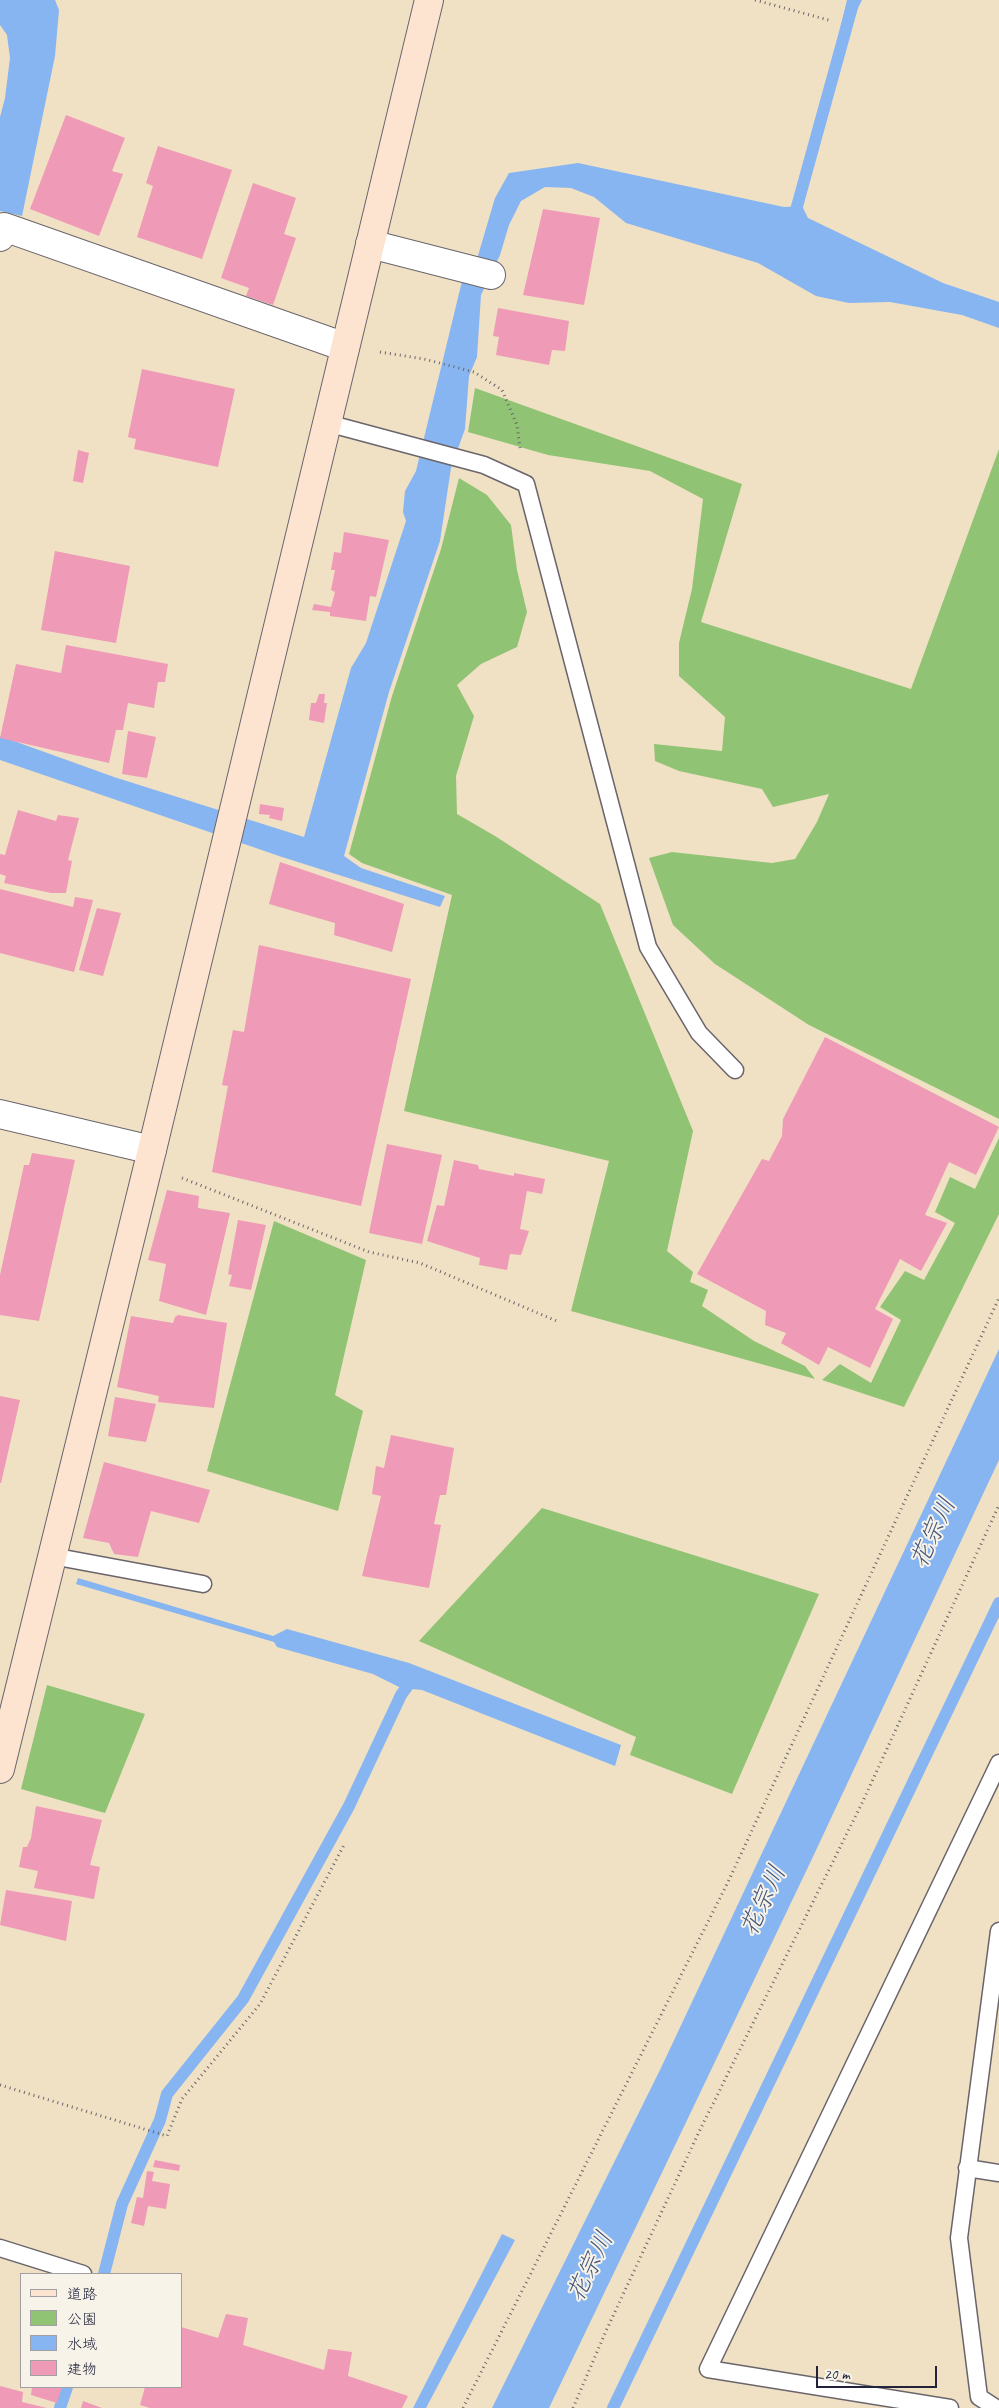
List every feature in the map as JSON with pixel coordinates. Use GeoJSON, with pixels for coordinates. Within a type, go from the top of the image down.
{"type":"FeatureCollection","features":[{"type":"Feature","properties":{"kind":"street"},"geometry":{"type":"LineString","coordinates":[[0,1769],[150,1158],[429,0]]}},
{"type":"Feature","properties":{"kind":"street"},"geometry":{"type":"LineString","coordinates":[[0,237],[4,228],[345,347]]}},
{"type":"Feature","properties":{"kind":"street"},"geometry":{"type":"LineString","coordinates":[[370,244],[491,276]]}},
{"type":"Feature","properties":{"kind":"street"},"geometry":{"type":"LineString","coordinates":[[0,1114],[150,1158]]}},
{"type":"Feature","properties":{"kind":"lane"},"geometry":{"type":"LineString","coordinates":[[327,423],[484,465],[526,484],[648,948],[699,1032],[735,1070]]}},
{"type":"Feature","properties":{"kind":"lane"},"geometry":{"type":"LineString","coordinates":[[52,1556],[204,1584]]}},
{"type":"Feature","properties":{"kind":"lane"},"geometry":{"type":"LineString","coordinates":[[950,2408],[708,2369],[999,1763]]}},
{"type":"Feature","properties":{"kind":"lane"},"geometry":{"type":"LineString","coordinates":[[996,2408],[979,2397],[959,2238],[999,1931]]}},
{"type":"Feature","properties":{"kind":"lane"},"geometry":{"type":"LineString","coordinates":[[967,2168],[999,2173]]}},
{"type":"Feature","properties":{"kind":"lane"},"geometry":{"type":"LineString","coordinates":[[0,2248],[81,2273]]}},
{"type":"Feature","properties":{"kind":"path"},"geometry":{"type":"LineString","coordinates":[[755,0],[832,21]]}},
{"type":"Feature","properties":{"kind":"path"},"geometry":{"type":"LineString","coordinates":[[345,347],[424,359],[474,372],[502,390],[517,424],[526,484]]}},
{"type":"Feature","properties":{"kind":"path"},"geometry":{"type":"LineString","coordinates":[[150,1158],[369,1252],[420,1262],[559,1322]]}},
{"type":"Feature","properties":{"kind":"path"},"geometry":{"type":"LineString","coordinates":[[463,2408],[728,1882],[999,1298]]}},
{"type":"Feature","properties":{"kind":"path"},"geometry":{"type":"LineString","coordinates":[[574,2408],[606,2331],[694,2143],[863,1801],[999,1505]]}},
{"type":"Feature","properties":{"kind":"path"},"geometry":{"type":"LineString","coordinates":[[0,2085],[167,2136],[182,2099],[260,2004],[344,1845]]}},
{"type":"Feature","properties":{"kind":"green space"},"geometry":{"type":"Polygon","coordinates":[[[475,388],[742,484],[701,622],[911,689],[999,449],[999,1119],[809,1025],[715,964],[673,925],[649,858],[672,852],[772,863],[795,859],[817,822],[829,794],[773,807],[762,789],[679,771],[655,761],[654,744],[722,751],[725,717],[679,676],[679,643],[692,589],[703,499],[650,471],[548,455],[468,432],[475,388]]]}},
{"type":"Feature","properties":{"kind":"green space"},"geometry":{"type":"Polygon","coordinates":[[[459,478],[487,495],[511,525],[517,570],[527,612],[517,647],[481,664],[457,685],[474,716],[456,776],[457,814],[495,836],[600,904],[693,1131],[667,1251],[693,1272],[690,1282],[708,1290],[702,1306],[754,1341],[805,1366],[815,1379],[571,1311],[609,1161],[404,1111],[452,895],[362,863],[349,854],[392,696],[441,549],[459,478]]]}},
{"type":"Feature","properties":{"kind":"green space"},"geometry":{"type":"Polygon","coordinates":[[[999,1138],[999,1214],[904,1407],[822,1380],[840,1364],[871,1383],[901,1320],[880,1307],[905,1271],[924,1280],[955,1223],[935,1212],[950,1177],[975,1189],[999,1138]]]}},
{"type":"Feature","properties":{"kind":"green space"},"geometry":{"type":"Polygon","coordinates":[[[274,1221],[366,1260],[335,1395],[363,1411],[338,1511],[207,1471],[274,1221]]]}},
{"type":"Feature","properties":{"kind":"green space"},"geometry":{"type":"Polygon","coordinates":[[[542,1508],[819,1594],[732,1794],[630,1755],[636,1737],[419,1641],[542,1508]]]}},
{"type":"Feature","properties":{"kind":"green space"},"geometry":{"type":"Polygon","coordinates":[[[47,1685],[145,1714],[105,1813],[21,1789],[47,1685]]]}},
{"type":"Feature","properties":{"kind":"water"},"geometry":{"type":"Polygon","coordinates":[[[0,0],[55,0],[59,10],[55,56],[22,216],[0,211],[0,117],[5,98],[10,58],[7,35],[0,25],[0,0]]]}},
{"type":"Feature","properties":{"kind":"water"},"geometry":{"type":"Polygon","coordinates":[[[847,0],[862,0],[843,38],[839,33],[847,0]]]}},
{"type":"Feature","properties":{"kind":"water"},"geometry":{"type":"Polygon","coordinates":[[[578,163],[784,207],[802,206],[808,218],[943,283],[999,302],[999,328],[962,315],[890,302],[849,303],[816,296],[758,263],[626,223],[594,197],[571,188],[545,187],[521,201],[509,225],[500,255],[481,295],[477,357],[469,376],[465,429],[451,468],[440,541],[389,692],[344,856],[361,868],[445,896],[440,907],[282,857],[0,760],[0,736],[114,777],[304,837],[351,668],[366,643],[406,521],[403,512],[405,491],[416,471],[463,277],[477,259],[495,198],[509,173],[578,163]]]}},
{"type":"Feature","properties":{"kind":"water","name":"花宗川"},"geometry":{"type":"Polygon","coordinates":[[[999,1349],[999,1460],[657,2183],[549,2408],[492,2408],[660,2070],[999,1349]]]}},
{"type":"Feature","properties":{"kind":"water"},"geometry":{"type":"Polygon","coordinates":[[[78,1578],[273,1636],[287,1629],[409,1663],[621,1745],[615,1766],[422,1690],[401,1688],[373,1674],[277,1647],[274,1642],[76,1584],[78,1578]]]}},
{"type":"Feature","properties":{"kind":"water"},"geometry":{"type":"Polygon","coordinates":[[[502,2234],[515,2240],[426,2408],[413,2408],[502,2234]]]}},
{"type":"Feature","properties":{"kind":"building"},"geometry":{"type":"Polygon","coordinates":[[[66,115],[125,138],[112,171],[123,174],[99,236],[30,209],[66,115]]]}},
{"type":"Feature","properties":{"kind":"building"},"geometry":{"type":"Polygon","coordinates":[[[158,146],[232,170],[202,259],[137,237],[153,186],[146,183],[158,146]]]}},
{"type":"Feature","properties":{"kind":"building"},"geometry":{"type":"Polygon","coordinates":[[[253,183],[296,198],[284,234],[296,238],[273,305],[246,296],[249,288],[221,278],[253,183]]]}},
{"type":"Feature","properties":{"kind":"building"},"geometry":{"type":"Polygon","coordinates":[[[543,209],[600,218],[584,305],[523,295],[543,209]]]}},
{"type":"Feature","properties":{"kind":"building"},"geometry":{"type":"Polygon","coordinates":[[[498,308],[569,321],[565,351],[552,350],[549,365],[496,355],[499,337],[493,336],[498,308]]]}},
{"type":"Feature","properties":{"kind":"building"},"geometry":{"type":"Polygon","coordinates":[[[142,369],[235,389],[218,467],[134,449],[136,439],[128,437],[142,369]]]}},
{"type":"Feature","properties":{"kind":"building"},"geometry":{"type":"Polygon","coordinates":[[[78,450],[89,453],[83,483],[73,481],[78,450]]]}},
{"type":"Feature","properties":{"kind":"building"},"geometry":{"type":"Polygon","coordinates":[[[344,532],[389,540],[376,597],[370,596],[366,621],[330,616],[330,612],[312,610],[314,604],[331,607],[335,592],[331,590],[335,570],[331,570],[334,552],[341,553],[344,532]]]}},
{"type":"Feature","properties":{"kind":"building"},"geometry":{"type":"Polygon","coordinates":[[[55,551],[130,566],[116,643],[41,630],[55,551]]]}},
{"type":"Feature","properties":{"kind":"building"},"geometry":{"type":"Polygon","coordinates":[[[66,645],[168,664],[165,682],[158,682],[154,708],[128,703],[123,730],[116,730],[109,763],[0,738],[16,664],[61,673],[66,645]]]}},
{"type":"Feature","properties":{"kind":"building"},"geometry":{"type":"Polygon","coordinates":[[[319,694],[325,694],[324,703],[327,703],[324,723],[309,720],[311,703],[316,703],[319,694]]]}},
{"type":"Feature","properties":{"kind":"building"},"geometry":{"type":"Polygon","coordinates":[[[128,731],[156,737],[147,778],[122,774],[128,731]]]}},
{"type":"Feature","properties":{"kind":"building"},"geometry":{"type":"Polygon","coordinates":[[[260,804],[284,808],[282,821],[269,818],[270,815],[259,814],[260,804]]]}},
{"type":"Feature","properties":{"kind":"building"},"geometry":{"type":"Polygon","coordinates":[[[18,810],[56,821],[58,815],[79,818],[68,860],[72,861],[66,893],[51,893],[4,883],[6,876],[0,874],[0,854],[5,855],[18,810]]]}},
{"type":"Feature","properties":{"kind":"building"},"geometry":{"type":"Polygon","coordinates":[[[280,862],[404,904],[392,952],[334,935],[335,923],[269,904],[280,862]]]}},
{"type":"Feature","properties":{"kind":"building"},"geometry":{"type":"Polygon","coordinates":[[[0,889],[73,907],[75,897],[93,900],[74,972],[0,953],[0,889]]]}},
{"type":"Feature","properties":{"kind":"building"},"geometry":{"type":"Polygon","coordinates":[[[97,908],[121,913],[103,976],[79,970],[97,908]]]}},
{"type":"Feature","properties":{"kind":"building"},"geometry":{"type":"Polygon","coordinates":[[[259,945],[411,979],[361,1206],[212,1172],[228,1086],[222,1085],[233,1030],[244,1032],[259,945]]]}},
{"type":"Feature","properties":{"kind":"building"},"geometry":{"type":"Polygon","coordinates":[[[825,1037],[999,1127],[976,1175],[949,1162],[925,1215],[947,1223],[921,1271],[900,1259],[875,1309],[893,1319],[870,1368],[828,1347],[819,1365],[781,1343],[786,1333],[765,1325],[766,1311],[697,1274],[762,1159],[769,1161],[782,1136],[783,1119],[825,1037]]]}},
{"type":"Feature","properties":{"kind":"building"},"geometry":{"type":"Polygon","coordinates":[[[387,1144],[442,1155],[422,1244],[369,1233],[387,1144]]]}},
{"type":"Feature","properties":{"kind":"building"},"geometry":{"type":"Polygon","coordinates":[[[32,1153],[75,1160],[39,1321],[0,1315],[0,1275],[24,1165],[29,1165],[32,1153]]]}},
{"type":"Feature","properties":{"kind":"building"},"geometry":{"type":"Polygon","coordinates":[[[454,1160],[478,1165],[479,1169],[514,1176],[514,1173],[545,1179],[542,1194],[527,1191],[520,1229],[529,1231],[521,1255],[510,1254],[507,1270],[479,1265],[480,1258],[427,1241],[437,1205],[444,1206],[454,1160]]]}},
{"type":"Feature","properties":{"kind":"building"},"geometry":{"type":"Polygon","coordinates":[[[167,1190],[199,1196],[198,1208],[230,1213],[206,1315],[159,1301],[166,1264],[148,1260],[167,1190]]]}},
{"type":"Feature","properties":{"kind":"building"},"geometry":{"type":"Polygon","coordinates":[[[238,1220],[266,1225],[251,1290],[229,1286],[232,1275],[228,1274],[238,1220]]]}},
{"type":"Feature","properties":{"kind":"building"},"geometry":{"type":"Polygon","coordinates":[[[178,1315],[227,1323],[214,1408],[158,1402],[159,1396],[117,1387],[131,1316],[173,1323],[178,1315]]]}},
{"type":"Feature","properties":{"kind":"building"},"geometry":{"type":"Polygon","coordinates":[[[0,1396],[20,1400],[1,1483],[0,1483],[0,1396]]]}},
{"type":"Feature","properties":{"kind":"building"},"geometry":{"type":"Polygon","coordinates":[[[115,1397],[156,1404],[146,1442],[108,1436],[115,1397]]]}},
{"type":"Feature","properties":{"kind":"building"},"geometry":{"type":"Polygon","coordinates":[[[391,1435],[454,1448],[446,1495],[440,1495],[434,1524],[441,1525],[429,1588],[362,1576],[381,1496],[372,1494],[376,1466],[384,1468],[391,1435]]]}},
{"type":"Feature","properties":{"kind":"building"},"geometry":{"type":"Polygon","coordinates":[[[104,1462],[210,1490],[199,1523],[151,1511],[138,1557],[114,1554],[109,1543],[83,1538],[104,1462]]]}},
{"type":"Feature","properties":{"kind":"building"},"geometry":{"type":"Polygon","coordinates":[[[36,1806],[102,1820],[90,1865],[100,1867],[94,1899],[34,1888],[38,1871],[19,1867],[23,1847],[27,1847],[31,1838],[36,1806]]]}},
{"type":"Feature","properties":{"kind":"building"},"geometry":{"type":"Polygon","coordinates":[[[6,1890],[72,1901],[66,1941],[0,1925],[6,1890]]]}},
{"type":"Feature","properties":{"kind":"building"},"geometry":{"type":"Polygon","coordinates":[[[155,2160],[180,2165],[179,2171],[153,2167],[155,2160]]]}},
{"type":"Feature","properties":{"kind":"building"},"geometry":{"type":"Polygon","coordinates":[[[147,2171],[154,2172],[152,2181],[170,2184],[166,2209],[148,2206],[144,2226],[131,2223],[137,2197],[143,2198],[147,2171]]]}},
{"type":"Feature","properties":{"kind":"building"},"geometry":{"type":"Polygon","coordinates":[[[226,2314],[248,2318],[243,2345],[324,2370],[328,2349],[352,2352],[348,2376],[408,2396],[402,2408],[150,2408],[140,2405],[145,2388],[182,2388],[182,2327],[218,2338],[226,2314]]]}},
{"type":"Feature","properties":{"kind":"building"},"geometry":{"type":"Polygon","coordinates":[[[0,2386],[23,2392],[22,2402],[47,2408],[0,2408],[0,2386]]]}},
{"type":"Feature","properties":{"kind":"building"},"geometry":{"type":"Polygon","coordinates":[[[32,2388],[62,2388],[57,2403],[31,2395],[32,2388]]]}},
{"type":"Feature","properties":{"kind":"building"},"geometry":{"type":"Polygon","coordinates":[[[83,2401],[102,2408],[81,2408],[83,2401]]]}},
{"type":"Feature","properties":{"kind":"waterway"},"geometry":{"type":"LineString","coordinates":[[793,221],[854,0]]}},
{"type":"Feature","properties":{"kind":"waterway"},"geometry":{"type":"LineString","coordinates":[[613,2408],[999,1603]]}},
{"type":"Feature","properties":{"kind":"waterway"},"geometry":{"type":"LineString","coordinates":[[104,2273],[122,2204],[160,2120],[167,2094],[243,1999],[349,1806],[401,1695],[414,1677]]}},
{"type":"Feature","properties":{"kind":"waterway"},"geometry":{"type":"LineString","coordinates":[[60,2408],[67,2388]]}}]}
